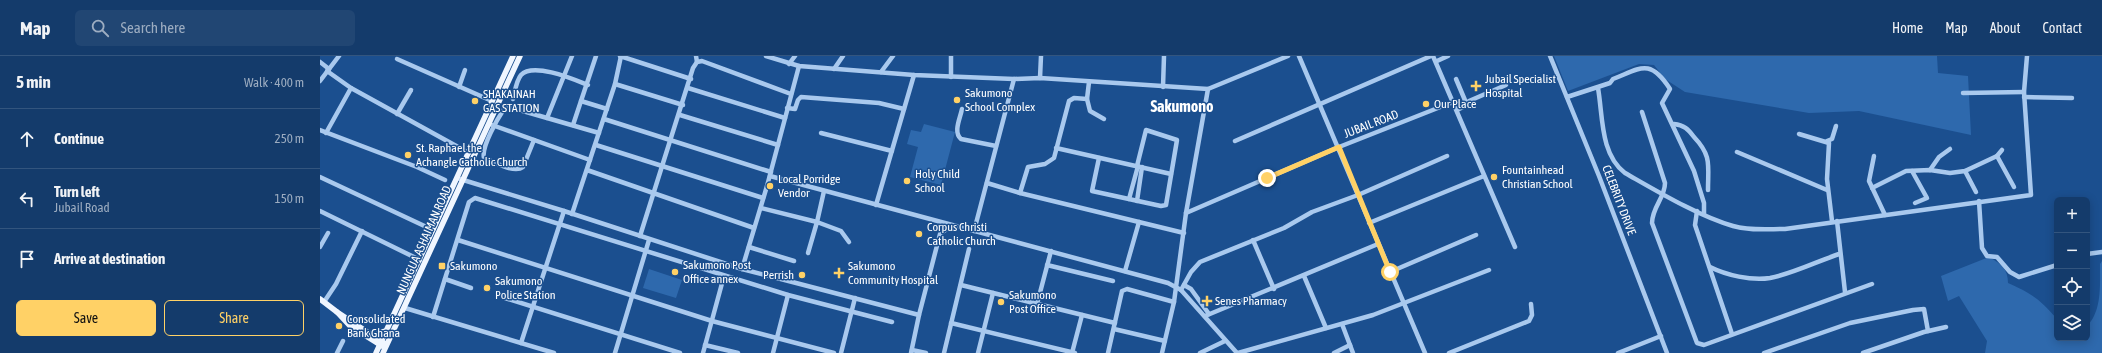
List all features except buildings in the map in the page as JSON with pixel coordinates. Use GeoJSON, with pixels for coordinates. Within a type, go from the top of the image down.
{"type":"FeatureCollection","features":[{"type":"Feature","properties":{"kind":"main road"},"geometry":{"type":"LineString","coordinates":[[376,353],[383,347],[387,331],[433,230],[460,179],[468,153],[513,56]]}},
{"type":"Feature","properties":{"kind":"main road","name":"NUNGUA ASHAIMAN ROAD"},"geometry":{"type":"LineString","coordinates":[[383,347],[405,308],[460,179],[492,125],[504,92],[520,56]]}},
{"type":"Feature","properties":{"kind":"main road"},"geometry":{"type":"LineString","coordinates":[[498,90],[504,92]]}},
{"type":"Feature","properties":{"kind":"main road"},"geometry":{"type":"LineString","coordinates":[[322,300],[370,334],[383,347]]}},
{"type":"Feature","properties":{"kind":"main road"},"geometry":{"type":"LineString","coordinates":[[337,312],[350,326],[383,347]]}},
{"type":"Feature","properties":{"kind":"main road"},"geometry":{"type":"LineString","coordinates":[[370,334],[387,331]]}},
{"type":"Feature","properties":{"kind":"street"},"geometry":{"type":"LineString","coordinates":[[320,81],[339,56]]}},
{"type":"Feature","properties":{"kind":"street"},"geometry":{"type":"LineString","coordinates":[[547,118],[572,56]]}},
{"type":"Feature","properties":{"kind":"street"},"geometry":{"type":"LineString","coordinates":[[573,125],[588,85],[596,56]]}},
{"type":"Feature","properties":{"kind":"street"},"geometry":{"type":"LineString","coordinates":[[572,214],[615,84],[621,56],[691,79]]}},
{"type":"Feature","properties":{"kind":"street"},"geometry":{"type":"LineString","coordinates":[[640,236],[697,62],[696,56]]}},
{"type":"Feature","properties":{"kind":"street"},"geometry":{"type":"LineString","coordinates":[[766,56],[799,66],[914,75],[1014,80],[1040,78],[1208,89],[1288,56]]}},
{"type":"Feature","properties":{"kind":"street"},"geometry":{"type":"LineString","coordinates":[[789,64],[794,56]]}},
{"type":"Feature","properties":{"kind":"street"},"geometry":{"type":"LineString","coordinates":[[834,69],[843,56]]}},
{"type":"Feature","properties":{"kind":"street"},"geometry":{"type":"LineString","coordinates":[[881,72],[893,56]]}},
{"type":"Feature","properties":{"kind":"street"},"geometry":{"type":"LineString","coordinates":[[951,56],[951,77]]}},
{"type":"Feature","properties":{"kind":"street"},"geometry":{"type":"LineString","coordinates":[[1040,78],[1041,56]]}},
{"type":"Feature","properties":{"kind":"street"},"geometry":{"type":"LineString","coordinates":[[1163,87],[1164,56]]}},
{"type":"Feature","properties":{"kind":"street"},"geometry":{"type":"LineString","coordinates":[[1299,56],[1339,147],[1369,223],[1425,353]]}},
{"type":"Feature","properties":{"kind":"street"},"geometry":{"type":"LineString","coordinates":[[1235,140],[1321,105],[1432,56],[1436,61],[1515,247]]}},
{"type":"Feature","properties":{"kind":"street"},"geometry":{"type":"LineString","coordinates":[[1436,61],[1448,56]]}},
{"type":"Feature","properties":{"kind":"street","name":"CELEBRITY DRIVE"},"geometry":{"type":"LineString","coordinates":[[1550,56],[1599,176],[1667,353]]}},
{"type":"Feature","properties":{"kind":"street"},"geometry":{"type":"LineString","coordinates":[[1598,88],[1603,129],[1611,157],[1617,168],[1697,211],[1733,226],[1747,228],[1785,228],[2031,195],[2024,94],[2027,56],[2022,56]]}},
{"type":"Feature","properties":{"kind":"street"},"geometry":{"type":"LineString","coordinates":[[397,59],[492,101]]}},
{"type":"Feature","properties":{"kind":"street"},"geometry":{"type":"LineString","coordinates":[[697,62],[702,61],[791,94]]}},
{"type":"Feature","properties":{"kind":"street"},"geometry":{"type":"LineString","coordinates":[[320,62],[351,88],[468,153]]}},
{"type":"Feature","properties":{"kind":"street"},"geometry":{"type":"LineString","coordinates":[[742,269],[761,208],[799,66]]}},
{"type":"Feature","properties":{"kind":"street"},"geometry":{"type":"LineString","coordinates":[[1567,97],[1610,84],[1613,79],[1648,67],[1670,89],[1662,103],[1674,124],[1694,171],[1704,203],[1704,214]]}},
{"type":"Feature","properties":{"kind":"street"},"geometry":{"type":"LineString","coordinates":[[459,86],[465,70]]}},
{"type":"Feature","properties":{"kind":"street"},"geometry":{"type":"LineString","coordinates":[[513,99],[522,75],[529,70],[564,76],[588,85]]}},
{"type":"Feature","properties":{"kind":"street"},"geometry":{"type":"LineString","coordinates":[[876,205],[914,75]]}},
{"type":"Feature","properties":{"kind":"street"},"geometry":{"type":"LineString","coordinates":[[1456,79],[1467,105]]}},
{"type":"Feature","properties":{"kind":"street"},"geometry":{"type":"LineString","coordinates":[[974,231],[988,183],[996,146],[1014,80]]}},
{"type":"Feature","properties":{"kind":"street"},"geometry":{"type":"LineString","coordinates":[[1088,82],[1088,100],[1090,111],[1104,119]]}},
{"type":"Feature","properties":{"kind":"street"},"geometry":{"type":"LineString","coordinates":[[615,84],[683,104]]}},
{"type":"Feature","properties":{"kind":"street"},"geometry":{"type":"LineString","coordinates":[[1457,110],[1467,105],[1469,101],[1506,85]]}},
{"type":"Feature","properties":{"kind":"street"},"geometry":{"type":"LineString","coordinates":[[326,133],[351,88]]}},
{"type":"Feature","properties":{"kind":"street"},"geometry":{"type":"LineString","coordinates":[[688,88],[785,118]]}},
{"type":"Feature","properties":{"kind":"street"},"geometry":{"type":"LineString","coordinates":[[1162,353],[1174,302],[1186,213],[1208,89]]}},
{"type":"Feature","properties":{"kind":"street"},"geometry":{"type":"LineString","coordinates":[[397,114],[411,90]]}},
{"type":"Feature","properties":{"kind":"street"},"geometry":{"type":"LineString","coordinates":[[1963,93],[2024,94],[2072,98]]}},
{"type":"Feature","properties":{"kind":"street"},"geometry":{"type":"LineString","coordinates":[[787,108],[795,110],[798,100],[802,97],[879,103],[904,109]]}},
{"type":"Feature","properties":{"kind":"street"},"geometry":{"type":"LineString","coordinates":[[1020,193],[1027,168],[1031,166],[1041,166],[1052,160],[1069,101],[1074,98],[1088,100]]}},
{"type":"Feature","properties":{"kind":"street"},"geometry":{"type":"LineString","coordinates":[[581,101],[607,109]]}},
{"type":"Feature","properties":{"kind":"street","name":"JUBAIL ROAD"},"geometry":{"type":"LineString","coordinates":[[1186,213],[1339,147],[1453,102]]}},
{"type":"Feature","properties":{"kind":"street"},"geometry":{"type":"LineString","coordinates":[[534,140],[521,169],[484,158],[483,155],[492,125],[504,109],[509,107],[599,133]]}},
{"type":"Feature","properties":{"kind":"street"},"geometry":{"type":"LineString","coordinates":[[962,110],[957,130],[958,137],[996,146]]}},
{"type":"Feature","properties":{"kind":"street"},"geometry":{"type":"LineString","coordinates":[[1642,112],[1664,176],[1664,194],[1654,209],[1652,223],[1695,342],[1704,344],[1845,292],[1872,284]]}},
{"type":"Feature","properties":{"kind":"street"},"geometry":{"type":"LineString","coordinates":[[680,115],[778,146]]}},
{"type":"Feature","properties":{"kind":"street"},"geometry":{"type":"LineString","coordinates":[[604,119],[672,139],[824,192],[1159,280],[1176,287],[1191,289],[1225,341],[1238,353],[1342,324],[1404,303],[1489,270]]}},
{"type":"Feature","properties":{"kind":"street"},"geometry":{"type":"LineString","coordinates":[[1674,124],[1685,127],[1705,148],[1708,156],[1708,190]]}},
{"type":"Feature","properties":{"kind":"street"},"geometry":{"type":"LineString","coordinates":[[492,125],[590,160]]}},
{"type":"Feature","properties":{"kind":"street"},"geometry":{"type":"LineString","coordinates":[[1828,141],[1832,139],[1836,126]]}},
{"type":"Feature","properties":{"kind":"street"},"geometry":{"type":"LineString","coordinates":[[320,130],[417,166],[445,180]]}},
{"type":"Feature","properties":{"kind":"street"},"geometry":{"type":"LineString","coordinates":[[1099,158],[1092,191],[1136,201],[1161,206],[1166,205],[1177,140],[1146,130],[1139,166],[1136,201]]}},
{"type":"Feature","properties":{"kind":"street"},"geometry":{"type":"LineString","coordinates":[[821,133],[892,151]]}},
{"type":"Feature","properties":{"kind":"street"},"geometry":{"type":"LineString","coordinates":[[1800,134],[1828,141]]}},
{"type":"Feature","properties":{"kind":"street"},"geometry":{"type":"LineString","coordinates":[[1828,141],[1830,146],[1828,190],[1845,292]]}},
{"type":"Feature","properties":{"kind":"street"},"geometry":{"type":"LineString","coordinates":[[596,145],[663,168],[763,198]]}},
{"type":"Feature","properties":{"kind":"street"},"geometry":{"type":"LineString","coordinates":[[1056,148],[1171,174]]}},
{"type":"Feature","properties":{"kind":"street"},"geometry":{"type":"LineString","coordinates":[[1930,170],[1939,157],[1950,149]]}},
{"type":"Feature","properties":{"kind":"street"},"geometry":{"type":"LineString","coordinates":[[1872,188],[1901,173],[1930,170],[1950,173],[1965,171],[1997,156],[2002,150]]}},
{"type":"Feature","properties":{"kind":"street"},"geometry":{"type":"LineString","coordinates":[[1737,152],[1828,190]]}},
{"type":"Feature","properties":{"kind":"street"},"geometry":{"type":"LineString","coordinates":[[1183,287],[1191,272],[1200,262],[1288,226],[1312,212],[1358,195],[1446,156]]}},
{"type":"Feature","properties":{"kind":"street"},"geometry":{"type":"LineString","coordinates":[[1874,156],[1868,178],[1885,215]]}},
{"type":"Feature","properties":{"kind":"street"},"geometry":{"type":"LineString","coordinates":[[1997,156],[2014,187]]}},
{"type":"Feature","properties":{"kind":"street"},"geometry":{"type":"LineString","coordinates":[[1129,199],[1139,166]]}},
{"type":"Feature","properties":{"kind":"street"},"geometry":{"type":"LineString","coordinates":[[587,170],[754,228]]}},
{"type":"Feature","properties":{"kind":"street"},"geometry":{"type":"LineString","coordinates":[[1912,171],[1927,198],[1915,203]]}},
{"type":"Feature","properties":{"kind":"street"},"geometry":{"type":"LineString","coordinates":[[1965,171],[1976,192]]}},
{"type":"Feature","properties":{"kind":"street"},"geometry":{"type":"LineString","coordinates":[[1369,223],[1484,176]]}},
{"type":"Feature","properties":{"kind":"street"},"geometry":{"type":"LineString","coordinates":[[320,177],[433,230]]}},
{"type":"Feature","properties":{"kind":"street"},"geometry":{"type":"LineString","coordinates":[[460,179],[742,269],[919,315]]}},
{"type":"Feature","properties":{"kind":"street"},"geometry":{"type":"LineString","coordinates":[[988,183],[1020,193],[1184,233]]}},
{"type":"Feature","properties":{"kind":"street"},"geometry":{"type":"LineString","coordinates":[[808,253],[824,192]]}},
{"type":"Feature","properties":{"kind":"street"},"geometry":{"type":"LineString","coordinates":[[433,317],[469,202],[473,198],[788,295],[892,322]]}},
{"type":"Feature","properties":{"kind":"street"},"geometry":{"type":"LineString","coordinates":[[1980,201],[1982,248],[1987,256],[1997,257],[2010,272],[2019,277],[2054,266]]}},
{"type":"Feature","properties":{"kind":"street"},"geometry":{"type":"LineString","coordinates":[[761,208],[817,222],[841,231],[849,242]]}},
{"type":"Feature","properties":{"kind":"street"},"geometry":{"type":"LineString","coordinates":[[320,211],[420,260]]}},
{"type":"Feature","properties":{"kind":"street"},"geometry":{"type":"LineString","coordinates":[[522,343],[564,211]]}},
{"type":"Feature","properties":{"kind":"street"},"geometry":{"type":"LineString","coordinates":[[1697,211],[1695,225],[1732,334]]}},
{"type":"Feature","properties":{"kind":"street"},"geometry":{"type":"LineString","coordinates":[[1125,271],[1139,222]]}},
{"type":"Feature","properties":{"kind":"street"},"geometry":{"type":"LineString","coordinates":[[926,353],[911,351],[940,234],[951,226]]}},
{"type":"Feature","properties":{"kind":"street"},"geometry":{"type":"LineString","coordinates":[[322,300],[341,275],[362,231]]}},
{"type":"Feature","properties":{"kind":"street"},"geometry":{"type":"LineString","coordinates":[[320,247],[328,233]]}},
{"type":"Feature","properties":{"kind":"street"},"geometry":{"type":"LineString","coordinates":[[1390,272],[1476,235]]}},
{"type":"Feature","properties":{"kind":"street"},"geometry":{"type":"LineString","coordinates":[[458,240],[712,321],[834,353]]}},
{"type":"Feature","properties":{"kind":"street"},"geometry":{"type":"LineString","coordinates":[[616,353],[620,334],[649,240]]}},
{"type":"Feature","properties":{"kind":"street"},"geometry":{"type":"LineString","coordinates":[[1253,240],[1274,289]]}},
{"type":"Feature","properties":{"kind":"street"},"geometry":{"type":"LineString","coordinates":[[1207,315],[1274,289],[1378,244]]}},
{"type":"Feature","properties":{"kind":"street"},"geometry":{"type":"LineString","coordinates":[[749,247],[794,261]]}},
{"type":"Feature","properties":{"kind":"street"},"geometry":{"type":"LineString","coordinates":[[944,353],[969,249]]}},
{"type":"Feature","properties":{"kind":"street"},"geometry":{"type":"LineString","coordinates":[[1037,304],[1050,251]]}},
{"type":"Feature","properties":{"kind":"street"},"geometry":{"type":"LineString","coordinates":[[2090,254],[2102,252]]}},
{"type":"Feature","properties":{"kind":"street"},"geometry":{"type":"LineString","coordinates":[[1710,268],[1740,276],[1770,278],[1839,254]]}},
{"type":"Feature","properties":{"kind":"street"},"geometry":{"type":"LineString","coordinates":[[1047,265],[1113,281]]}},
{"type":"Feature","properties":{"kind":"street"},"geometry":{"type":"LineString","coordinates":[[703,353],[724,276]]}},
{"type":"Feature","properties":{"kind":"street"},"geometry":{"type":"LineString","coordinates":[[1304,276],[1326,328]]}},
{"type":"Feature","properties":{"kind":"street"},"geometry":{"type":"LineString","coordinates":[[445,279],[471,288]]}},
{"type":"Feature","properties":{"kind":"street"},"geometry":{"type":"LineString","coordinates":[[960,285],[1115,323]]}},
{"type":"Feature","properties":{"kind":"street"},"geometry":{"type":"LineString","coordinates":[[1183,287],[1207,315]]}},
{"type":"Feature","properties":{"kind":"street"},"geometry":{"type":"LineString","coordinates":[[1108,353],[1121,294],[1124,290],[1174,302]]}},
{"type":"Feature","properties":{"kind":"street"},"geometry":{"type":"LineString","coordinates":[[978,353],[993,293]]}},
{"type":"Feature","properties":{"kind":"street"},"geometry":{"type":"LineString","coordinates":[[773,353],[788,295]]}},
{"type":"Feature","properties":{"kind":"street"},"geometry":{"type":"LineString","coordinates":[[505,298],[680,353]]}},
{"type":"Feature","properties":{"kind":"street"},"geometry":{"type":"LineString","coordinates":[[841,353],[855,298]]}},
{"type":"Feature","properties":{"kind":"street"},"geometry":{"type":"LineString","coordinates":[[1449,353],[1529,321],[1532,315],[1531,304]]}},
{"type":"Feature","properties":{"kind":"street"},"geometry":{"type":"LineString","coordinates":[[405,308],[554,353]]}},
{"type":"Feature","properties":{"kind":"street"},"geometry":{"type":"LineString","coordinates":[[1764,353],[1850,323],[1914,310],[1924,309],[1928,331]]}},
{"type":"Feature","properties":{"kind":"street"},"geometry":{"type":"LineString","coordinates":[[951,323],[1073,353],[1082,315]]}},
{"type":"Feature","properties":{"kind":"street"},"geometry":{"type":"LineString","coordinates":[[1342,324],[1353,353]]}},
{"type":"Feature","properties":{"kind":"street"},"geometry":{"type":"LineString","coordinates":[[1863,353],[1928,331],[1946,327]]}},
{"type":"Feature","properties":{"kind":"street"},"geometry":{"type":"LineString","coordinates":[[1114,328],[1165,341]]}},
{"type":"Feature","properties":{"kind":"street"},"geometry":{"type":"LineString","coordinates":[[1618,353],[1661,336]]}},
{"type":"Feature","properties":{"kind":"street"},"geometry":{"type":"LineString","coordinates":[[1200,353],[1225,341]]}},
{"type":"Feature","properties":{"kind":"street"},"geometry":{"type":"LineString","coordinates":[[337,353],[343,342]]}},
{"type":"Feature","properties":{"kind":"street"},"geometry":{"type":"LineString","coordinates":[[705,345],[738,353]]}},
{"type":"Feature","properties":{"kind":"street"},"geometry":{"type":"LineString","coordinates":[[1334,353],[1350,346]]}},
{"type":"Feature","properties":{"kind":"shaded area"},"geometry":{"type":"Polygon","coordinates":[[[1554,56],[1937,56],[1938,73],[1968,76],[1971,135],[1859,111],[1809,113],[1685,92],[1665,79],[1654,65],[1639,64],[1568,91],[1554,56]]]}},
{"type":"Feature","properties":{"kind":"shaded area"},"geometry":{"type":"Polygon","coordinates":[[[924,124],[955,132],[941,185],[910,177],[918,147],[907,144],[911,130],[921,132],[924,124]]]}},
{"type":"Feature","properties":{"kind":"shaded area"},"geometry":{"type":"Polygon","coordinates":[[[1989,257],[2003,267],[2007,274],[2008,283],[2035,298],[2054,316],[2054,341],[2090,341],[2090,322],[2098,305],[2100,289],[2100,264],[2102,261],[2102,353],[1985,353],[1987,341],[1959,296],[1948,301],[1941,276],[1989,257]]]}},
{"type":"Feature","properties":{"kind":"shaded area"},"geometry":{"type":"Polygon","coordinates":[[[649,269],[682,280],[676,298],[643,288],[649,269]]]}},
{"type":"Feature","properties":{"kind":"place","name":"Jubail Specialist Hospital"},"geometry":{"type":"Point","coordinates":[1476,86]}},
{"type":"Feature","properties":{"kind":"place","name":"Sakumono School Complex"},"geometry":{"type":"Point","coordinates":[957,100]}},
{"type":"Feature","properties":{"kind":"place","name":"SHAKAINAH GAS STATION"},"geometry":{"type":"Point","coordinates":[475,101]}},
{"type":"Feature","properties":{"kind":"place","name":"Our Place"},"geometry":{"type":"Point","coordinates":[1426,104]}},
{"type":"Feature","properties":{"kind":"place","name":"St. Raphael the Achangle Catholic Church"},"geometry":{"type":"Point","coordinates":[408,155]}},
{"type":"Feature","properties":{"kind":"place","name":"Fountainhead Christian School"},"geometry":{"type":"Point","coordinates":[1494,177]}},
{"type":"Feature","properties":{"kind":"place","name":"Holy Child School"},"geometry":{"type":"Point","coordinates":[907,181]}},
{"type":"Feature","properties":{"kind":"place","name":"Local Porridge Vendor"},"geometry":{"type":"Point","coordinates":[770,186]}},
{"type":"Feature","properties":{"kind":"place","name":"Corpus Christi Catholic Church"},"geometry":{"type":"Point","coordinates":[919,234]}},
{"type":"Feature","properties":{"kind":"place","name":"Sakumono"},"geometry":{"type":"Point","coordinates":[442,266]}},
{"type":"Feature","properties":{"kind":"place","name":"Sakumono Post Office annex"},"geometry":{"type":"Point","coordinates":[675,272]}},
{"type":"Feature","properties":{"kind":"place","name":"Sakumono Community Hospital"},"geometry":{"type":"Point","coordinates":[839,273]}},
{"type":"Feature","properties":{"kind":"place","name":"Perrish"},"geometry":{"type":"Point","coordinates":[802,275]}},
{"type":"Feature","properties":{"kind":"place","name":"Sakumono Police Station"},"geometry":{"type":"Point","coordinates":[487,288]}},
{"type":"Feature","properties":{"kind":"place","name":"Senes Pharmacy"},"geometry":{"type":"Point","coordinates":[1207,301]}},
{"type":"Feature","properties":{"kind":"place","name":"Sakumono Post Office"},"geometry":{"type":"Point","coordinates":[1001,302]}},
{"type":"Feature","properties":{"kind":"place","name":"Consolidated Bank Ghana"},"geometry":{"type":"Point","coordinates":[339,326]}},
{"type":"Feature","properties":{"kind":"district","name":"Sakumono"},"geometry":{"type":"Point","coordinates":[1182,106]}},
{"type":"Feature","properties":{"kind":"route"},"geometry":{"type":"LineString","coordinates":[[1267,178],[1339,147],[1390,272]]}}]}
